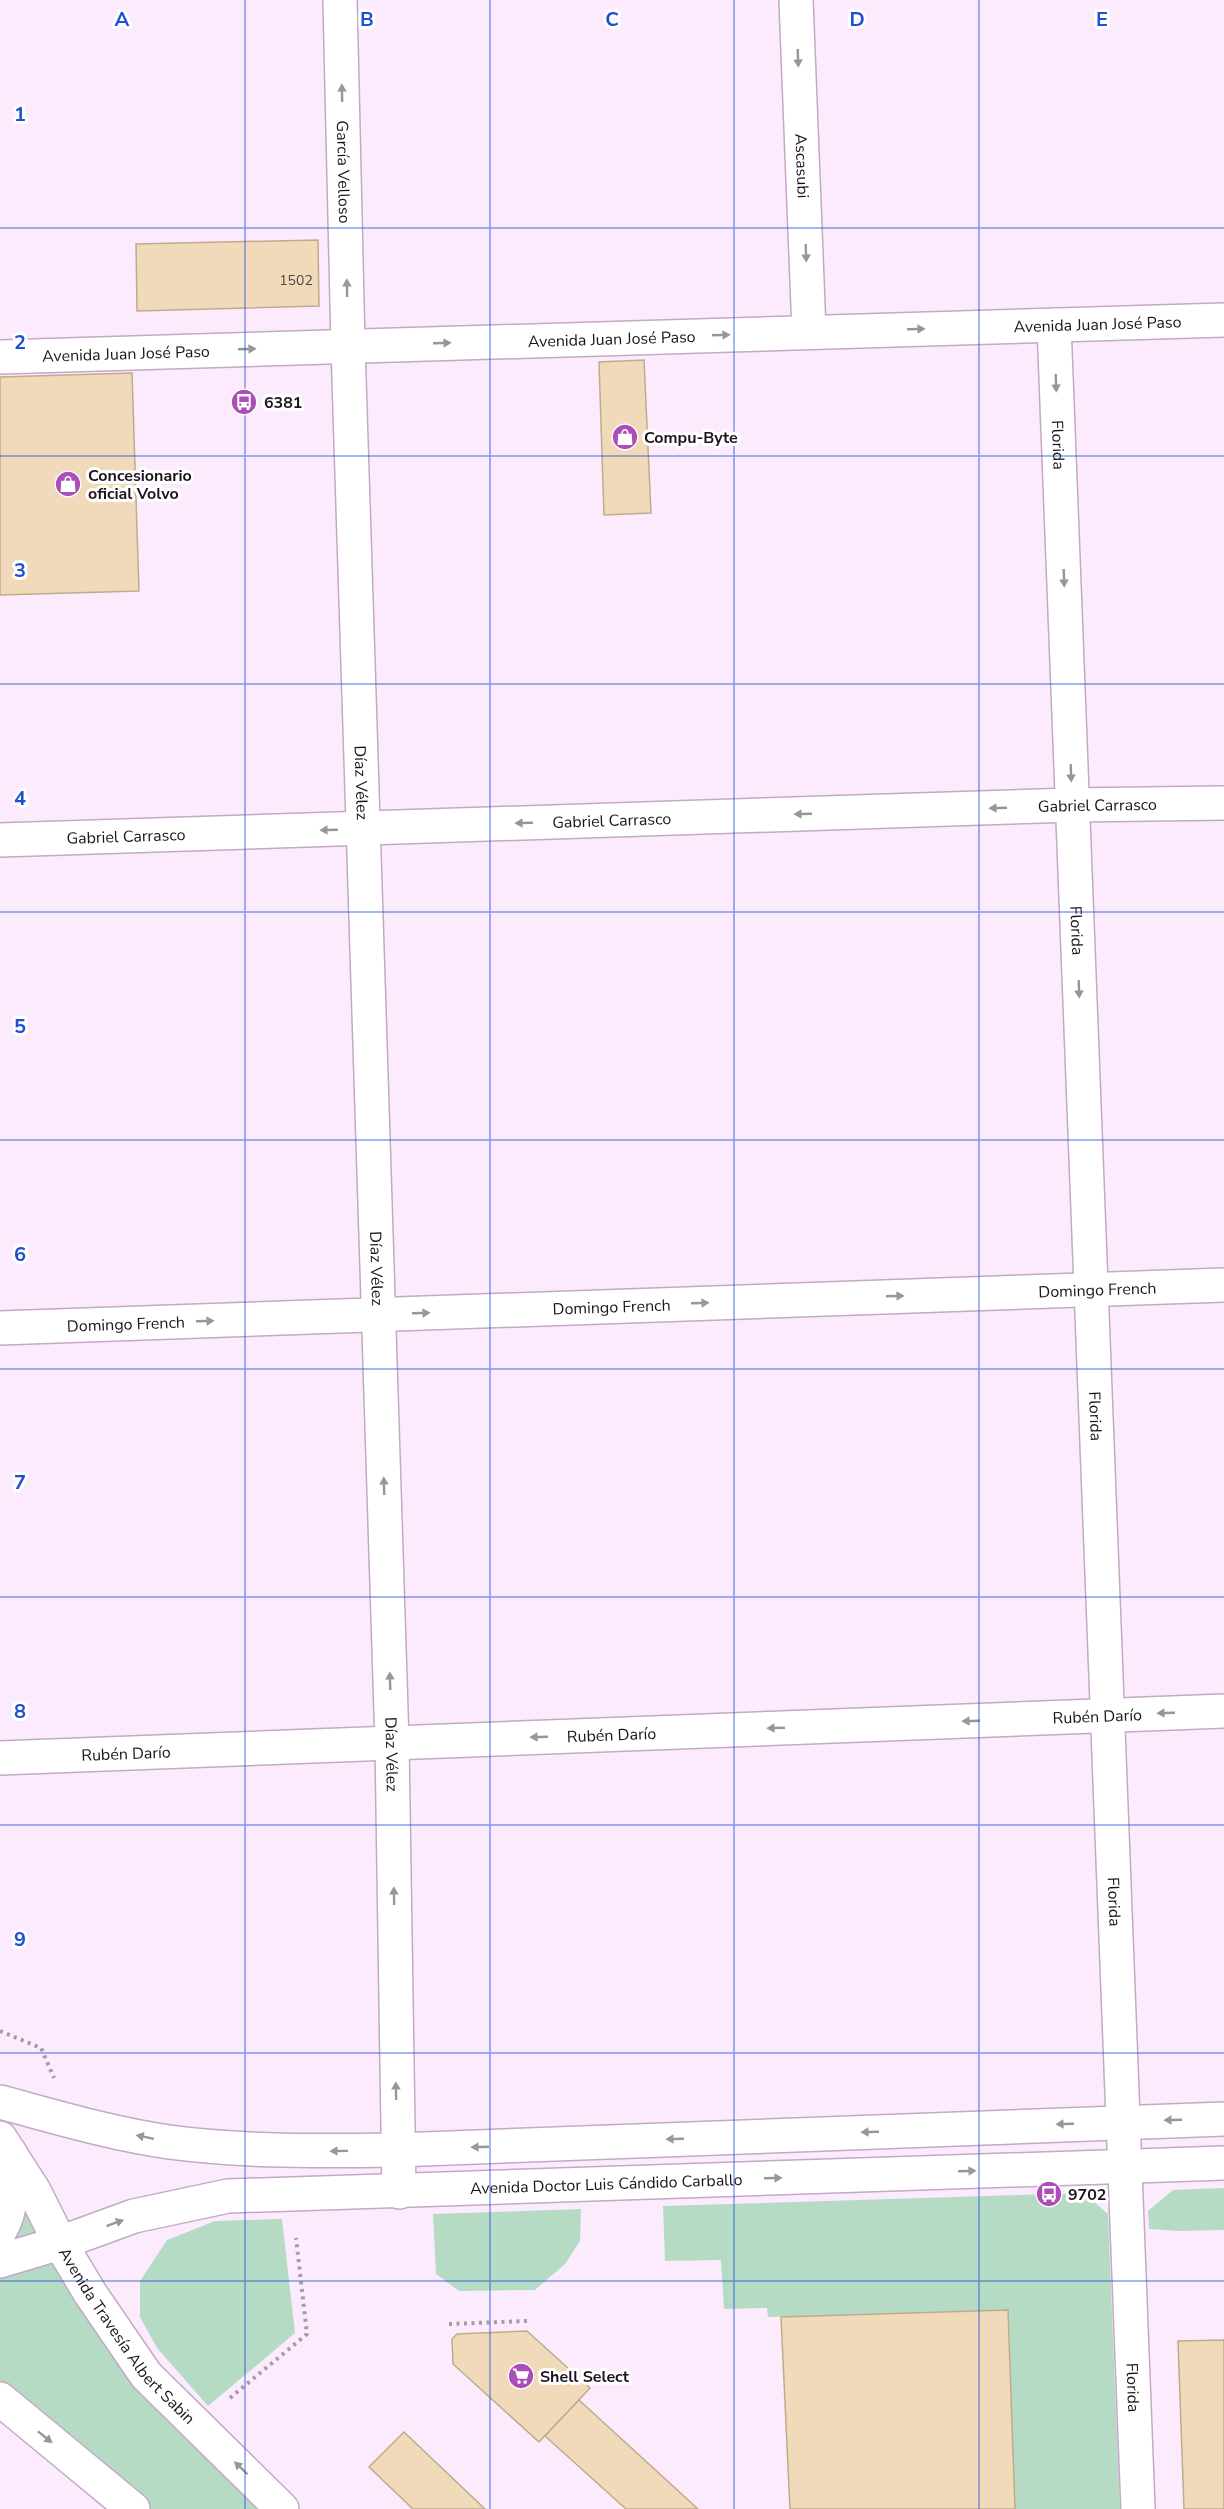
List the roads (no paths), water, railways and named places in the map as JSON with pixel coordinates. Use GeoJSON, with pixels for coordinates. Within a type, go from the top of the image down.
{"type":"FeatureCollection","features":[{"type":"Feature","properties":{"kind":"street","name":"García Velloso"},"geometry":{"type":"LineString","coordinates":[[340,0],[348,346]]}},
{"type":"Feature","properties":{"kind":"street","name":"Ascasubi"},"geometry":{"type":"LineString","coordinates":[[796,0],[809,332]]}},
{"type":"Feature","properties":{"kind":"street","name":"Avenida Juan José Paso"},"geometry":{"type":"LineString","coordinates":[[0,357],[1224,320]]}},
{"type":"Feature","properties":{"kind":"street","name":"Florida"},"geometry":{"type":"LineString","coordinates":[[1054,325],[1138,2509]]}},
{"type":"Feature","properties":{"kind":"street","name":"Díaz Vélez"},"geometry":{"type":"LineString","coordinates":[[348,346],[392,1743],[399,2192]]}},
{"type":"Feature","properties":{"kind":"street","name":"Gabriel Carrasco"},"geometry":{"type":"LineString","coordinates":[[0,840],[1072,805],[1224,803]]}},
{"type":"Feature","properties":{"kind":"street","name":"Domingo French"},"geometry":{"type":"LineString","coordinates":[[0,1328],[1224,1285]]}},
{"type":"Feature","properties":{"kind":"street","name":"Rubén Darío"},"geometry":{"type":"LineString","coordinates":[[0,1758],[1224,1711]]}},
{"type":"Feature","properties":{"kind":"street"},"geometry":{"type":"LineString","coordinates":[[0,2102],[78,2123],[168,2142],[267,2151],[397,2150],[1224,2119]]}},
{"type":"Feature","properties":{"kind":"street"},"geometry":{"type":"LineString","coordinates":[[0,2231],[6,2221],[12,2187],[5,2146]]}},
{"type":"Feature","properties":{"kind":"street","name":"Avenida Travesía Albert Sabin"},"geometry":{"type":"LineString","coordinates":[[5,2146],[34,2191],[60,2243],[90,2293],[146,2375],[282,2509]]}},
{"type":"Feature","properties":{"kind":"street","name":"Avenida Doctor Luis Cándido Carballo"},"geometry":{"type":"LineString","coordinates":[[0,2260],[60,2243],[134,2216],[228,2196],[1224,2163]]}},
{"type":"Feature","properties":{"kind":"street"},"geometry":{"type":"LineString","coordinates":[[0,2399],[133,2509]]}},
{"type":"Feature","properties":{"kind":"place","name":"6381"},"geometry":{"type":"Point","coordinates":[244,402]}},
{"type":"Feature","properties":{"kind":"place","name":"Compu-Byte"},"geometry":{"type":"Point","coordinates":[625,437]}},
{"type":"Feature","properties":{"kind":"place","name":"Concesionario oficial Volvo"},"geometry":{"type":"Point","coordinates":[68,484]}},
{"type":"Feature","properties":{"kind":"place","name":"9702"},"geometry":{"type":"Point","coordinates":[1049,2194]}},
{"type":"Feature","properties":{"kind":"place","name":"Shell Select"},"geometry":{"type":"Point","coordinates":[521,2376]}}]}
